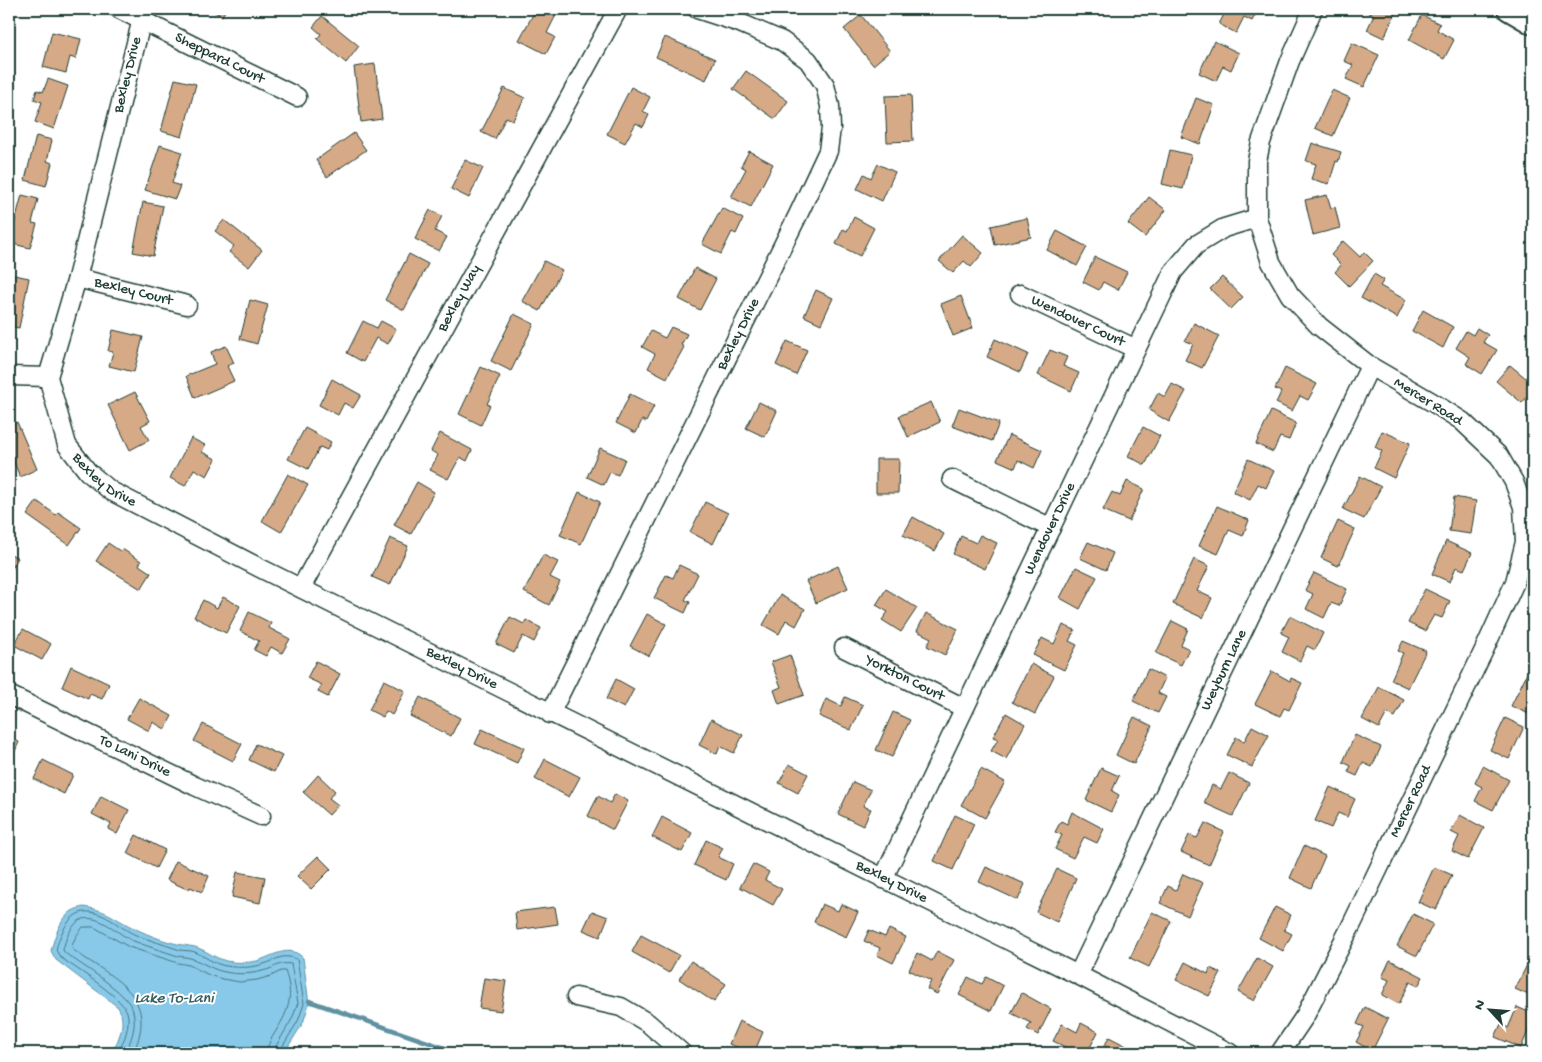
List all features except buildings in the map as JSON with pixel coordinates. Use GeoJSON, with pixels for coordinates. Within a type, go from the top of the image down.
{"type":"FeatureCollection","features":[{"type":"Feature","properties":{"kind":"main road"},"geometry":{"type":"LineString","coordinates":[[1509,9],[1533,23]]}},
{"type":"Feature","properties":{"kind":"street","name":"Sheppard Court"},"geometry":{"type":"LineString","coordinates":[[119,9],[145,14],[297,96]]}},
{"type":"Feature","properties":{"kind":"street","name":"Bexley Way"},"geometry":{"type":"LineString","coordinates":[[301,588],[618,9]]}},
{"type":"Feature","properties":{"kind":"street","name":"Bexley Drive"},"geometry":{"type":"LineString","coordinates":[[550,714],[793,226],[828,151],[831,128],[825,85],[808,60],[782,41],[740,23],[697,9]]}},
{"type":"Feature","properties":{"kind":"street","name":"Mercer Road"},"geometry":{"type":"LineString","coordinates":[[1280,1053],[1305,1016],[1352,924],[1515,582],[1525,542],[1523,507],[1514,482],[1499,456],[1462,422],[1370,366],[1319,326],[1290,295],[1271,262],[1257,218],[1258,161],[1261,142],[1290,61],[1313,9]]}},
{"type":"Feature","properties":{"kind":"street","name":"Bexley Drive"},"geometry":{"type":"LineString","coordinates":[[145,14],[77,278],[48,377],[67,445],[80,464],[105,487],[120,496],[550,714],[1078,975],[1230,1053]]}},
{"type":"Feature","properties":{"kind":"street","name":"Wendover Drive"},"geometry":{"type":"LineString","coordinates":[[883,879],[1173,272],[1196,245],[1224,228],[1257,218]]}},
{"type":"Feature","properties":{"kind":"street","name":"Bexley Court"},"geometry":{"type":"LineString","coordinates":[[77,278],[187,305]]}},
{"type":"Feature","properties":{"kind":"street","name":"Wendover Court"},"geometry":{"type":"LineString","coordinates":[[1020,294],[1136,349]]}},
{"type":"Feature","properties":{"kind":"street","name":"Weyburn Lane"},"geometry":{"type":"LineString","coordinates":[[1078,975],[1370,366]]}},
{"type":"Feature","properties":{"kind":"street"},"geometry":{"type":"LineString","coordinates":[[9,376],[48,377]]}},
{"type":"Feature","properties":{"kind":"street"},"geometry":{"type":"LineString","coordinates":[[952,479],[1051,528]]}},
{"type":"Feature","properties":{"kind":"street","name":"Yorkton Court"},"geometry":{"type":"LineString","coordinates":[[844,648],[964,708]]}},
{"type":"Feature","properties":{"kind":"street","name":"To Lani Drive"},"geometry":{"type":"LineString","coordinates":[[9,695],[195,786],[261,816]]}},
{"type":"Feature","properties":{"kind":"street"},"geometry":{"type":"LineString","coordinates":[[576,997],[621,1007],[648,1022],[682,1053]]}},
{"type":"Feature","properties":{"kind":"water","name":"Lake To-Lani"},"geometry":{"type":"Polygon","coordinates":[[[83,907],[105,913],[152,936],[199,948],[226,961],[253,962],[286,951],[298,954],[303,958],[309,1004],[303,1023],[284,1053],[112,1053],[122,1025],[121,1013],[118,1007],[56,960],[51,951],[64,919],[72,911],[83,907]]]}},
{"type":"Feature","properties":{"kind":"waterway"},"geometry":{"type":"LineString","coordinates":[[309,1001],[459,1053]]}}]}
